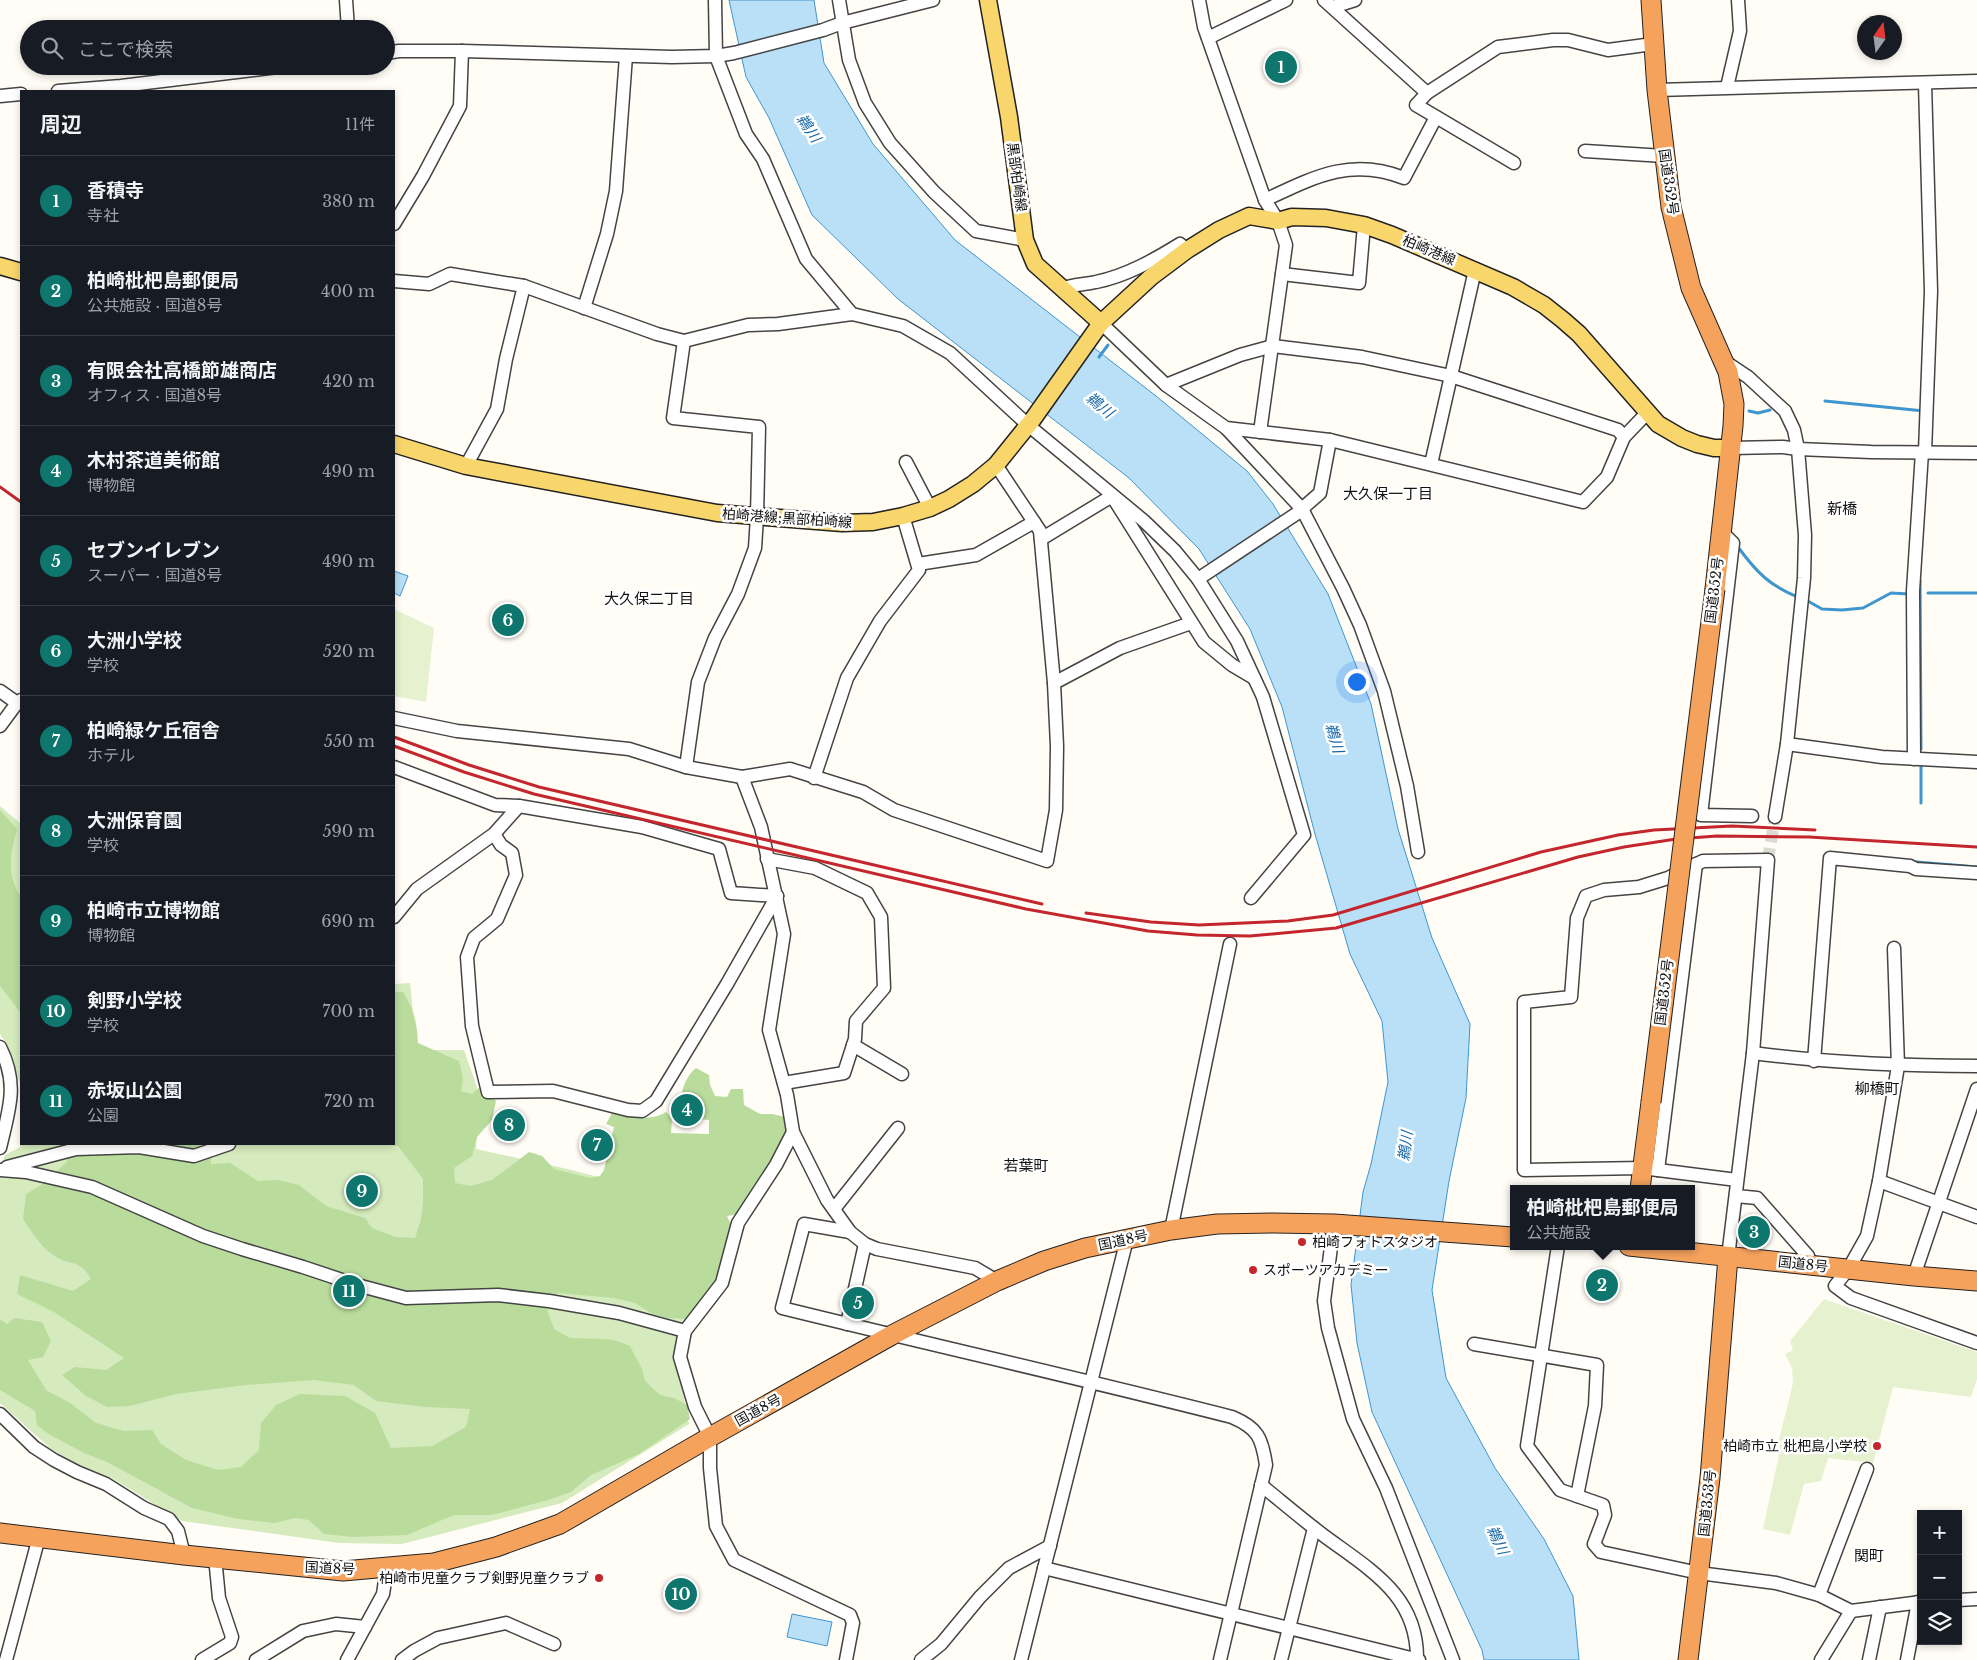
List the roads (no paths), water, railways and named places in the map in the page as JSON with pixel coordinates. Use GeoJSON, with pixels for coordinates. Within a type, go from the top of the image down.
{"type":"FeatureCollection","features":[{"type":"Feature","properties":{"kind":"highway","name":"国道352号"},"geometry":{"type":"LineString","coordinates":[[1642,1185],[1650,1169],[1651,1102],[1721,531],[1734,404],[1724,364],[1699,308],[1685,266],[1671,207],[1657,90],[1650,0]]}},
{"type":"Feature","properties":{"kind":"highway","name":"国道8号"},"geometry":{"type":"LineString","coordinates":[[0,1533],[184,1555],[343,1571],[434,1563],[496,1547],[560,1524],[892,1335],[997,1281],[1044,1261],[1085,1248],[1171,1230],[1226,1224],[1273,1222],[1335,1224],[1510,1237]]}},
{"type":"Feature","properties":{"kind":"highway","name":"国道8号"},"geometry":{"type":"LineString","coordinates":[[1672,1250],[1914,1276],[1977,1280]]}},
{"type":"Feature","properties":{"kind":"highway","name":"国道353号"},"geometry":{"type":"LineString","coordinates":[[1688,1660],[1710,1478],[1728,1256]]}},
{"type":"Feature","properties":{"kind":"main road","name":"黒部柏崎線"},"geometry":{"type":"LineString","coordinates":[[988,0],[1009,117],[1025,240],[1035,264],[1062,289],[1097,329]]}},
{"type":"Feature","properties":{"kind":"main road","name":"柏崎港線"},"geometry":{"type":"LineString","coordinates":[[1097,329],[1151,277],[1187,250],[1218,230],[1249,216],[1278,222],[1292,216],[1343,220],[1364,225],[1475,270],[1529,295],[1579,334],[1658,424],[1682,438],[1714,448],[1730,448]]}},
{"type":"Feature","properties":{"kind":"main road"},"geometry":{"type":"LineString","coordinates":[[0,266],[20,272]]}},
{"type":"Feature","properties":{"kind":"main road","name":"柏崎港線;黒部柏崎線"},"geometry":{"type":"LineString","coordinates":[[395,444],[466,466],[669,505],[757,517],[842,524],[872,522],[930,508],[973,484],[996,465],[1030,422],[1097,329]]}},
{"type":"Feature","properties":{"kind":"street"},"geometry":{"type":"LineString","coordinates":[[346,0],[347,20]]}},
{"type":"Feature","properties":{"kind":"street"},"geometry":{"type":"LineString","coordinates":[[715,0],[716,56],[746,134],[764,159],[806,259],[852,314]]}},
{"type":"Feature","properties":{"kind":"street"},"geometry":{"type":"LineString","coordinates":[[839,0],[849,60],[865,103],[890,143],[934,192],[976,231],[1025,240]]}},
{"type":"Feature","properties":{"kind":"street"},"geometry":{"type":"LineString","coordinates":[[395,52],[716,56],[734,53],[933,0]]}},
{"type":"Feature","properties":{"kind":"street"},"geometry":{"type":"LineString","coordinates":[[1199,0],[1208,38],[1265,200],[1278,222],[1286,245],[1260,432]]}},
{"type":"Feature","properties":{"kind":"street"},"geometry":{"type":"LineString","coordinates":[[1208,38],[1286,0]]}},
{"type":"Feature","properties":{"kind":"street"},"geometry":{"type":"LineString","coordinates":[[1329,4],[1355,0]]}},
{"type":"Feature","properties":{"kind":"street"},"geometry":{"type":"LineString","coordinates":[[1727,87],[1740,31],[1738,0]]}},
{"type":"Feature","properties":{"kind":"street"},"geometry":{"type":"LineString","coordinates":[[1329,4],[1427,93]]}},
{"type":"Feature","properties":{"kind":"street"},"geometry":{"type":"LineString","coordinates":[[1514,163],[1416,105],[1427,93],[1498,48],[1553,40],[1568,40],[1608,50],[1653,44]]}},
{"type":"Feature","properties":{"kind":"street"},"geometry":{"type":"LineString","coordinates":[[395,222],[424,176],[460,106],[462,52]]}},
{"type":"Feature","properties":{"kind":"street"},"geometry":{"type":"LineString","coordinates":[[584,308],[607,234],[616,191],[626,56]]}},
{"type":"Feature","properties":{"kind":"street"},"geometry":{"type":"LineString","coordinates":[[90,90],[121,89],[221,75]]}},
{"type":"Feature","properties":{"kind":"street"},"geometry":{"type":"LineString","coordinates":[[1657,90],[1925,84],[1977,81]]}},
{"type":"Feature","properties":{"kind":"street"},"geometry":{"type":"LineString","coordinates":[[1914,759],[1913,591],[1924,452],[1931,291],[1925,84]]}},
{"type":"Feature","properties":{"kind":"street"},"geometry":{"type":"LineString","coordinates":[[0,96],[20,94]]}},
{"type":"Feature","properties":{"kind":"street"},"geometry":{"type":"LineString","coordinates":[[1265,200],[1304,182],[1341,170],[1361,168],[1388,171],[1404,178],[1436,117]]}},
{"type":"Feature","properties":{"kind":"street"},"geometry":{"type":"LineString","coordinates":[[1585,151],[1664,156]]}},
{"type":"Feature","properties":{"kind":"street"},"geometry":{"type":"LineString","coordinates":[[1282,274],[1359,283],[1364,225]]}},
{"type":"Feature","properties":{"kind":"street"},"geometry":{"type":"LineString","coordinates":[[1062,289],[1072,285],[1096,282],[1142,266],[1180,244],[1187,250]]}},
{"type":"Feature","properties":{"kind":"street"},"geometry":{"type":"LineString","coordinates":[[1431,464],[1475,270]]}},
{"type":"Feature","properties":{"kind":"street"},"geometry":{"type":"LineString","coordinates":[[395,281],[429,284],[450,274],[524,286],[657,334],[684,341],[748,325],[778,324],[852,314],[903,326],[950,353],[1175,551],[1201,578],[1237,641],[1263,697],[1304,835],[1251,898]]}},
{"type":"Feature","properties":{"kind":"street"},"geometry":{"type":"LineString","coordinates":[[466,466],[497,409],[506,359],[524,286]]}},
{"type":"Feature","properties":{"kind":"street"},"geometry":{"type":"LineString","coordinates":[[1097,329],[1166,384],[1226,428],[1299,512],[1347,595],[1384,691],[1407,786],[1418,852]]}},
{"type":"Feature","properties":{"kind":"street"},"geometry":{"type":"LineString","coordinates":[[684,341],[673,418],[759,427],[755,548],[738,594],[715,638],[698,682],[686,767]]}},
{"type":"Feature","properties":{"kind":"street"},"geometry":{"type":"LineString","coordinates":[[1166,384],[1240,355],[1273,346],[1362,357],[1451,376],[1618,430],[1624,437]]}},
{"type":"Feature","properties":{"kind":"street"},"geometry":{"type":"LineString","coordinates":[[1724,364],[1730,365],[1744,374],[1785,411],[1794,430],[1798,449],[1805,535],[1804,578],[1787,744],[1775,817]]}},
{"type":"Feature","properties":{"kind":"street"},"geometry":{"type":"LineString","coordinates":[[1226,428],[1330,440],[1583,502],[1607,477],[1624,437],[1647,413]]}},
{"type":"Feature","properties":{"kind":"street"},"geometry":{"type":"LineString","coordinates":[[1201,578],[1299,512],[1320,493],[1330,440]]}},
{"type":"Feature","properties":{"kind":"street"},"geometry":{"type":"LineString","coordinates":[[1730,448],[1783,447],[1798,449],[1977,452]]}},
{"type":"Feature","properties":{"kind":"street"},"geometry":{"type":"LineString","coordinates":[[906,462],[930,508]]}},
{"type":"Feature","properties":{"kind":"street"},"geometry":{"type":"LineString","coordinates":[[395,718],[457,731],[629,749],[686,767],[742,777],[790,770],[863,792],[894,810],[1047,861],[1056,810],[1057,746],[1054,683],[1040,531],[996,465]]}},
{"type":"Feature","properties":{"kind":"street"},"geometry":{"type":"LineString","coordinates":[[1040,539],[1112,496]]}},
{"type":"Feature","properties":{"kind":"street"},"geometry":{"type":"LineString","coordinates":[[1112,496],[1140,537],[1204,642],[1254,678]]}},
{"type":"Feature","properties":{"kind":"street"},"geometry":{"type":"LineString","coordinates":[[814,778],[847,678],[880,621],[919,570],[903,516]]}},
{"type":"Feature","properties":{"kind":"street"},"geometry":{"type":"LineString","coordinates":[[918,564],[976,555],[1034,522]]}},
{"type":"Feature","properties":{"kind":"street"},"geometry":{"type":"LineString","coordinates":[[1721,531],[1733,544],[1701,815],[1752,816]]}},
{"type":"Feature","properties":{"kind":"street"},"geometry":{"type":"LineString","coordinates":[[1054,683],[1120,648],[1191,623]]}},
{"type":"Feature","properties":{"kind":"street"},"geometry":{"type":"LineString","coordinates":[[0,691],[19,701],[0,726]]}},
{"type":"Feature","properties":{"kind":"street"},"geometry":{"type":"LineString","coordinates":[[1787,744],[1882,757],[1977,762]]}},
{"type":"Feature","properties":{"kind":"street"},"geometry":{"type":"LineString","coordinates":[[395,767],[495,805],[519,806],[642,827],[719,849],[731,893],[777,896]]}},
{"type":"Feature","properties":{"kind":"street"},"geometry":{"type":"LineString","coordinates":[[742,777],[761,827],[784,934],[769,1030],[784,1083],[794,1132],[827,1200],[850,1232],[865,1244],[876,1249],[975,1268],[997,1281]]}},
{"type":"Feature","properties":{"kind":"street"},"geometry":{"type":"LineString","coordinates":[[395,916],[417,889],[494,834],[519,806]]}},
{"type":"Feature","properties":{"kind":"street"},"geometry":{"type":"LineString","coordinates":[[494,834],[501,845],[512,853],[516,875],[497,919],[474,938],[466,957],[472,1026],[488,1092],[553,1091],[628,1110],[642,1111],[656,1101],[727,984],[777,896]]}},
{"type":"Feature","properties":{"kind":"street"},"geometry":{"type":"LineString","coordinates":[[1814,1061],[1830,858],[1910,866],[1916,869],[1977,873]]}},
{"type":"Feature","properties":{"kind":"street"},"geometry":{"type":"LineString","coordinates":[[767,859],[815,868],[867,893],[881,917],[884,988],[856,1021],[853,1045],[844,1073],[784,1083]]}},
{"type":"Feature","properties":{"kind":"street"},"geometry":{"type":"LineString","coordinates":[[1728,1256],[1736,1196],[1752,1053],[1768,860],[1703,861],[1668,878],[1639,887],[1604,890],[1586,896],[1577,918],[1571,998],[1524,1002],[1524,1170],[1650,1169],[1737,1180]]}},
{"type":"Feature","properties":{"kind":"street"},"geometry":{"type":"LineString","coordinates":[[1650,1169],[1696,864]]}},
{"type":"Feature","properties":{"kind":"street"},"geometry":{"type":"LineString","coordinates":[[1171,1230],[1230,944]]}},
{"type":"Feature","properties":{"kind":"street"},"geometry":{"type":"LineString","coordinates":[[1894,948],[1898,1066],[1879,1181],[1868,1236],[1849,1268],[1835,1286],[1851,1298],[1977,1343]]}},
{"type":"Feature","properties":{"kind":"street"},"geometry":{"type":"LineString","coordinates":[[853,1045],[902,1074]]}},
{"type":"Feature","properties":{"kind":"street"},"geometry":{"type":"LineString","coordinates":[[0,1047],[10,1070],[12,1092],[0,1148]]}},
{"type":"Feature","properties":{"kind":"street"},"geometry":{"type":"LineString","coordinates":[[1752,1053],[1814,1061],[1898,1066],[1977,1066]]}},
{"type":"Feature","properties":{"kind":"street"},"geometry":{"type":"LineString","coordinates":[[1914,1276],[1977,1089]]}},
{"type":"Feature","properties":{"kind":"street"},"geometry":{"type":"LineString","coordinates":[[834,1209],[898,1128]]}},
{"type":"Feature","properties":{"kind":"street"},"geometry":{"type":"LineString","coordinates":[[794,1132],[738,1223],[722,1283],[685,1331],[680,1358],[695,1407],[710,1437],[710,1468],[716,1526],[734,1560],[850,1614],[853,1623],[846,1660]]}},
{"type":"Feature","properties":{"kind":"street"},"geometry":{"type":"LineString","coordinates":[[0,1169],[76,1150],[138,1147],[194,1156],[226,1145]]}},
{"type":"Feature","properties":{"kind":"street"},"geometry":{"type":"LineString","coordinates":[[0,1169],[26,1172],[92,1187],[203,1236],[357,1285],[406,1298],[498,1295],[549,1301],[619,1313],[685,1331]]}},
{"type":"Feature","properties":{"kind":"street"},"geometry":{"type":"LineString","coordinates":[[1879,1181],[1977,1217]]}},
{"type":"Feature","properties":{"kind":"street"},"geometry":{"type":"LineString","coordinates":[[1736,1196],[1757,1198],[1808,1256],[1810,1264]]}},
{"type":"Feature","properties":{"kind":"street"},"geometry":{"type":"LineString","coordinates":[[850,1232],[804,1224],[782,1308],[1090,1380],[1232,1417],[1248,1424],[1263,1444],[1266,1465],[1220,1660]]}},
{"type":"Feature","properties":{"kind":"street"},"geometry":{"type":"LineString","coordinates":[[1335,1224],[1324,1300],[1328,1328],[1335,1355],[1353,1419],[1386,1488],[1453,1660]]}},
{"type":"Feature","properties":{"kind":"street"},"geometry":{"type":"LineString","coordinates":[[1022,1660],[1090,1380],[1127,1239]]}},
{"type":"Feature","properties":{"kind":"street"},"geometry":{"type":"LineString","coordinates":[[846,1324],[865,1244]]}},
{"type":"Feature","properties":{"kind":"street"},"geometry":{"type":"LineString","coordinates":[[1557,1250],[1527,1446],[1560,1490],[1603,1505],[1605,1514],[1594,1544],[1601,1552],[1699,1573],[1776,1583],[1819,1594],[1851,1611],[1917,1602]]}},
{"type":"Feature","properties":{"kind":"street"},"geometry":{"type":"LineString","coordinates":[[1474,1344],[1597,1364],[1595,1406],[1577,1496]]}},
{"type":"Feature","properties":{"kind":"street"},"geometry":{"type":"LineString","coordinates":[[0,1414],[34,1447],[54,1460],[106,1484],[144,1508],[169,1519],[178,1531],[184,1555]]}},
{"type":"Feature","properties":{"kind":"street"},"geometry":{"type":"LineString","coordinates":[[1819,1594],[1867,1469]]}},
{"type":"Feature","properties":{"kind":"street"},"geometry":{"type":"LineString","coordinates":[[1044,1568],[1418,1660],[1416,1638],[1411,1619],[1386,1582],[1261,1485]]}},
{"type":"Feature","properties":{"kind":"street"},"geometry":{"type":"LineString","coordinates":[[1281,1660],[1314,1528]]}},
{"type":"Feature","properties":{"kind":"street"},"geometry":{"type":"LineString","coordinates":[[6,1660],[39,1537]]}},
{"type":"Feature","properties":{"kind":"street"},"geometry":{"type":"LineString","coordinates":[[921,1660],[941,1644],[980,1597],[1009,1568],[1050,1546]]}},
{"type":"Feature","properties":{"kind":"street"},"geometry":{"type":"LineString","coordinates":[[202,1660],[230,1643],[232,1637],[219,1598],[215,1557]]}},
{"type":"Feature","properties":{"kind":"street"},"geometry":{"type":"LineString","coordinates":[[347,1660],[383,1594],[387,1568]]}},
{"type":"Feature","properties":{"kind":"street"},"geometry":{"type":"LineString","coordinates":[[1962,1600],[1977,1599]]}},
{"type":"Feature","properties":{"kind":"street"},"geometry":{"type":"LineString","coordinates":[[1869,1660],[1880,1607]]}},
{"type":"Feature","properties":{"kind":"street"},"geometry":{"type":"LineString","coordinates":[[1821,1660],[1851,1611]]}},
{"type":"Feature","properties":{"kind":"street"},"geometry":{"type":"LineString","coordinates":[[1907,1660],[1917,1612]]}},
{"type":"Feature","properties":{"kind":"street"},"geometry":{"type":"LineString","coordinates":[[402,1660],[438,1638],[506,1623],[554,1644]]}},
{"type":"Feature","properties":{"kind":"street"},"geometry":{"type":"LineString","coordinates":[[256,1660],[303,1630],[336,1624],[365,1627]]}},
{"type":"Feature","properties":{"kind":"water","name":"鵜川"},"geometry":{"type":"Polygon","coordinates":[[[729,0],[814,0],[824,63],[873,144],[955,240],[1156,396],[1247,471],[1273,504],[1328,594],[1371,704],[1398,829],[1432,938],[1470,1024],[1466,1098],[1449,1181],[1432,1290],[1446,1378],[1495,1468],[1544,1539],[1573,1596],[1579,1660],[1484,1660],[1482,1650],[1372,1412],[1357,1343],[1351,1285],[1363,1192],[1371,1164],[1388,1082],[1382,1021],[1350,954],[1315,834],[1282,707],[1250,629],[1199,549],[1129,478],[898,299],[812,215],[769,118],[746,77],[729,0]]]}},
{"type":"Feature","properties":{"kind":"water"},"geometry":{"type":"Polygon","coordinates":[[[395,571],[408,576],[400,596],[395,594],[395,571]]]}},
{"type":"Feature","properties":{"kind":"water"},"geometry":{"type":"Polygon","coordinates":[[[792,1614],[832,1622],[827,1646],[787,1637],[792,1614]]]}},
{"type":"Feature","properties":{"kind":"waterway"},"geometry":{"type":"LineString","coordinates":[[1099,357],[1108,345]]}},
{"type":"Feature","properties":{"kind":"waterway"},"geometry":{"type":"LineString","coordinates":[[1825,401],[1924,411]]}},
{"type":"Feature","properties":{"kind":"waterway"},"geometry":{"type":"LineString","coordinates":[[1749,411],[1758,413],[1770,410]]}},
{"type":"Feature","properties":{"kind":"waterway"},"geometry":{"type":"LineString","coordinates":[[1738,547],[1765,578],[1780,589],[1800,598]]}},
{"type":"Feature","properties":{"kind":"waterway"},"geometry":{"type":"LineString","coordinates":[[1920,580],[1921,749]]}},
{"type":"Feature","properties":{"kind":"waterway"},"geometry":{"type":"LineString","coordinates":[[1806,600],[1822,609],[1842,610],[1863,608],[1891,593],[1909,594]]}},
{"type":"Feature","properties":{"kind":"waterway"},"geometry":{"type":"LineString","coordinates":[[1928,593],[1977,593]]}},
{"type":"Feature","properties":{"kind":"waterway"},"geometry":{"type":"LineString","coordinates":[[1921,762],[1921,803]]}},
{"type":"Feature","properties":{"kind":"waterway"},"geometry":{"type":"LineString","coordinates":[[1917,862],[1977,867]]}},
{"type":"Feature","properties":{"kind":"tunnel"},"geometry":{"type":"LineString","coordinates":[[1768,860],[1775,817]]}},
{"type":"Feature","properties":{"kind":"railway"},"geometry":{"type":"LineString","coordinates":[[0,487],[20,501]]}},
{"type":"Feature","properties":{"kind":"railway"},"geometry":{"type":"LineString","coordinates":[[395,737],[469,765],[539,787],[1042,904]]}},
{"type":"Feature","properties":{"kind":"railway"},"geometry":{"type":"LineString","coordinates":[[395,746],[464,772],[534,794],[1026,909],[1148,931],[1197,935],[1250,936],[1336,928],[1578,857],[1624,847],[1676,839],[1717,836],[1809,837],[1977,847]]}},
{"type":"Feature","properties":{"kind":"railway"},"geometry":{"type":"LineString","coordinates":[[1086,913],[1151,922],[1199,925],[1288,921],[1333,915],[1541,852],[1618,835],[1654,830],[1732,826],[1815,830]]}},
{"type":"Feature","properties":{"kind":"place","name":"香積寺"},"geometry":{"type":"Point","coordinates":[1281,67]}},
{"type":"Feature","properties":{"kind":"place","name":"大洲小学校"},"geometry":{"type":"Point","coordinates":[508,620]}},
{"type":"Feature","properties":{"kind":"place","name":"木村茶道美術館"},"geometry":{"type":"Point","coordinates":[687,1110]}},
{"type":"Feature","properties":{"kind":"place","name":"大洲保育園"},"geometry":{"type":"Point","coordinates":[509,1125]}},
{"type":"Feature","properties":{"kind":"place","name":"柏崎緑ケ丘宿舎"},"geometry":{"type":"Point","coordinates":[597,1145]}},
{"type":"Feature","properties":{"kind":"place","name":"柏崎市立博物館"},"geometry":{"type":"Point","coordinates":[362,1191]}},
{"type":"Feature","properties":{"kind":"place","name":"有限会社高橋節雄商店"},"geometry":{"type":"Point","coordinates":[1754,1232]}},
{"type":"Feature","properties":{"kind":"place","name":"柏崎フォトスタジオ"},"geometry":{"type":"Point","coordinates":[1302,1242]}},
{"type":"Feature","properties":{"kind":"place","name":"スポーツアカデミー"},"geometry":{"type":"Point","coordinates":[1253,1270]}},
{"type":"Feature","properties":{"kind":"place","name":"柏崎枇杷島郵便局"},"geometry":{"type":"Point","coordinates":[1602,1285]}},
{"type":"Feature","properties":{"kind":"place","name":"赤坂山公園"},"geometry":{"type":"Point","coordinates":[349,1291]}},
{"type":"Feature","properties":{"kind":"place","name":"セブンイレブン"},"geometry":{"type":"Point","coordinates":[858,1303]}},
{"type":"Feature","properties":{"kind":"place","name":"柏崎市立 枇杷島小学校"},"geometry":{"type":"Point","coordinates":[1877,1446]}},
{"type":"Feature","properties":{"kind":"place","name":"柏崎市児童クラブ剣野児童クラブ"},"geometry":{"type":"Point","coordinates":[599,1578]}},
{"type":"Feature","properties":{"kind":"place","name":"剣野小学校"},"geometry":{"type":"Point","coordinates":[681,1594]}},
{"type":"Feature","properties":{"kind":"district","name":"大久保一丁目"},"geometry":{"type":"Point","coordinates":[1388,493]}},
{"type":"Feature","properties":{"kind":"district","name":"新橋"},"geometry":{"type":"Point","coordinates":[1842,508]}},
{"type":"Feature","properties":{"kind":"district","name":"大久保二丁目"},"geometry":{"type":"Point","coordinates":[649,598]}},
{"type":"Feature","properties":{"kind":"district","name":"柳橋町"},"geometry":{"type":"Point","coordinates":[1877,1088]}},
{"type":"Feature","properties":{"kind":"district","name":"若葉町"},"geometry":{"type":"Point","coordinates":[1026,1165]}},
{"type":"Feature","properties":{"kind":"district","name":"関町"},"geometry":{"type":"Point","coordinates":[1869,1555]}}]}
